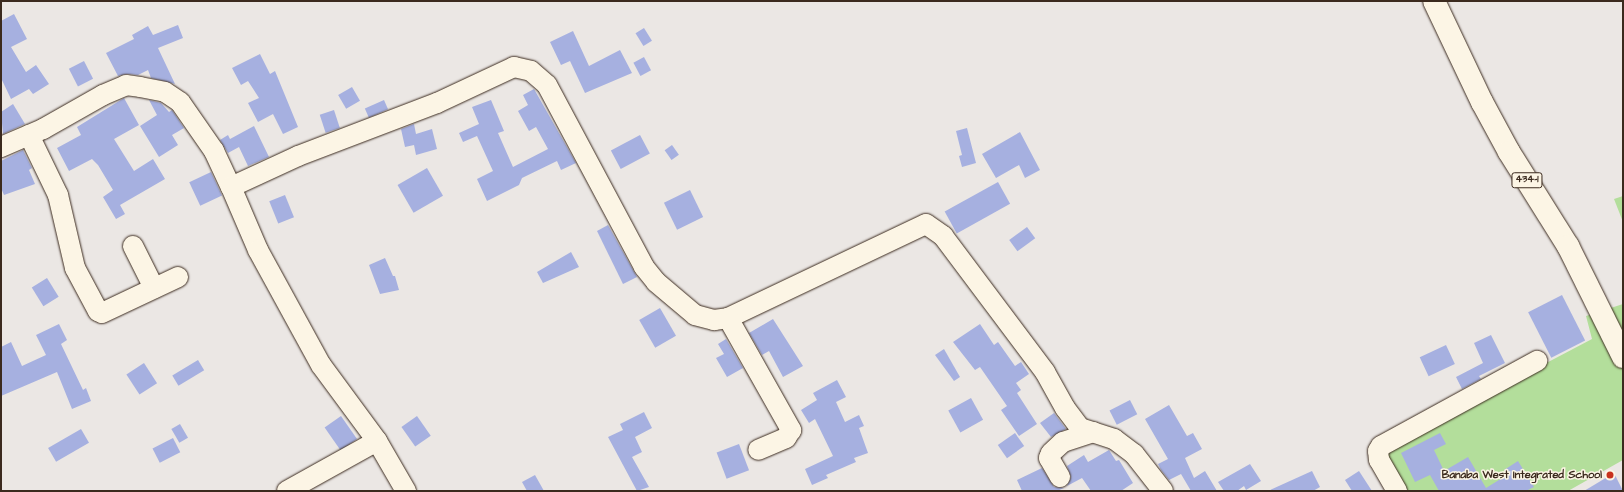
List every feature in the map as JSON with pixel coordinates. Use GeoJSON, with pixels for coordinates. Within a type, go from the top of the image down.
{"type":"FeatureCollection","features":[{"type":"Feature","properties":{"kind":"main road","name":"434-1"},"geometry":{"type":"LineString","coordinates":[[1434,1],[1482,102],[1509,152],[1568,246],[1623,357]]}},
{"type":"Feature","properties":{"kind":"street"},"geometry":{"type":"LineString","coordinates":[[231,187],[298,156],[437,103],[514,67],[531,71],[547,85],[644,267],[656,282],[695,314],[714,320],[728,318],[926,224],[943,236],[1045,372],[1065,408],[1080,428],[1114,439],[1134,454],[1163,491]]}},
{"type":"Feature","properties":{"kind":"street"},"geometry":{"type":"LineString","coordinates":[[1,147],[29,135],[102,94],[126,86],[165,92],[180,102],[214,152],[258,250],[325,371],[377,441],[406,491]]}},
{"type":"Feature","properties":{"kind":"street"},"geometry":{"type":"LineString","coordinates":[[29,135],[58,195],[75,268],[92,304],[102,313],[178,276]]}},
{"type":"Feature","properties":{"kind":"street"},"geometry":{"type":"LineString","coordinates":[[133,246],[154,288]]}},
{"type":"Feature","properties":{"kind":"street"},"geometry":{"type":"LineString","coordinates":[[728,318],[791,430],[786,438],[758,450]]}},
{"type":"Feature","properties":{"kind":"street"},"geometry":{"type":"LineString","coordinates":[[1397,491],[1379,460],[1378,451],[1381,446],[1536,361]]}},
{"type":"Feature","properties":{"kind":"street"},"geometry":{"type":"LineString","coordinates":[[1060,477],[1050,462],[1051,453],[1063,442],[1093,432]]}},
{"type":"Feature","properties":{"kind":"street"},"geometry":{"type":"LineString","coordinates":[[287,491],[377,441]]}},
{"type":"Feature","properties":{"kind":"green space"},"geometry":{"type":"Polygon","coordinates":[[[1623,196],[1623,222],[1614,199],[1623,196]]]}},
{"type":"Feature","properties":{"kind":"green space"},"geometry":{"type":"Polygon","coordinates":[[[1623,304],[1623,460],[1568,491],[1408,491],[1383,449],[1592,339],[1586,316],[1623,304]]]}},
{"type":"Feature","properties":{"kind":"building"},"geometry":{"type":"Polygon","coordinates":[[[14,14],[27,39],[11,47],[26,72],[36,65],[49,84],[33,94],[29,89],[11,99],[1,78],[1,21],[14,14]]]}},
{"type":"Feature","properties":{"kind":"building"},"geometry":{"type":"Polygon","coordinates":[[[178,25],[183,38],[158,48],[175,84],[151,78],[148,70],[138,75],[127,74],[118,76],[106,53],[134,39],[132,35],[148,26],[153,35],[178,25]]]}},
{"type":"Feature","properties":{"kind":"building"},"geometry":{"type":"Polygon","coordinates":[[[644,28],[652,41],[643,46],[636,33],[644,28]]]}},
{"type":"Feature","properties":{"kind":"building"},"geometry":{"type":"Polygon","coordinates":[[[573,31],[589,66],[620,50],[632,73],[585,93],[570,61],[561,65],[550,42],[573,31]]]}},
{"type":"Feature","properties":{"kind":"building"},"geometry":{"type":"Polygon","coordinates":[[[260,54],[270,74],[275,71],[298,127],[283,134],[273,114],[258,122],[248,103],[259,98],[248,81],[241,85],[232,68],[260,54]]]}},
{"type":"Feature","properties":{"kind":"building"},"geometry":{"type":"Polygon","coordinates":[[[644,57],[651,70],[640,76],[633,63],[644,57]]]}},
{"type":"Feature","properties":{"kind":"building"},"geometry":{"type":"Polygon","coordinates":[[[84,61],[93,79],[78,87],[69,69],[84,61]]]}},
{"type":"Feature","properties":{"kind":"building"},"geometry":{"type":"Polygon","coordinates":[[[352,87],[360,101],[346,109],[338,95],[352,87]]]}},
{"type":"Feature","properties":{"kind":"building"},"geometry":{"type":"Polygon","coordinates":[[[534,89],[576,163],[561,170],[557,161],[522,178],[519,185],[487,201],[477,179],[493,171],[477,136],[463,142],[459,133],[479,124],[472,107],[491,100],[504,131],[498,133],[513,167],[548,149],[536,127],[529,131],[518,111],[528,105],[523,95],[534,89]]]}},
{"type":"Feature","properties":{"kind":"building"},"geometry":{"type":"Polygon","coordinates":[[[124,98],[139,125],[114,139],[134,171],[153,159],[165,179],[120,205],[125,214],[116,219],[103,197],[113,190],[98,165],[92,159],[69,171],[57,148],[81,135],[77,127],[124,98]]]}},
{"type":"Feature","properties":{"kind":"building"},"geometry":{"type":"Polygon","coordinates":[[[149,100],[161,103],[169,112],[172,110],[184,128],[172,135],[178,145],[159,157],[140,126],[157,115],[149,100]]]}},
{"type":"Feature","properties":{"kind":"building"},"geometry":{"type":"Polygon","coordinates":[[[384,100],[388,109],[369,118],[365,109],[384,100]]]}},
{"type":"Feature","properties":{"kind":"building"},"geometry":{"type":"Polygon","coordinates":[[[13,104],[25,124],[3,134],[1,112],[13,104]]]}},
{"type":"Feature","properties":{"kind":"building"},"geometry":{"type":"Polygon","coordinates":[[[334,110],[340,128],[326,133],[320,115],[334,110]]]}},
{"type":"Feature","properties":{"kind":"building"},"geometry":{"type":"Polygon","coordinates":[[[414,124],[416,134],[432,129],[437,149],[416,155],[414,145],[405,147],[401,129],[414,124]]]}},
{"type":"Feature","properties":{"kind":"building"},"geometry":{"type":"Polygon","coordinates":[[[254,126],[269,157],[248,166],[239,147],[228,153],[220,140],[228,135],[230,139],[254,126]]]}},
{"type":"Feature","properties":{"kind":"building"},"geometry":{"type":"Polygon","coordinates":[[[967,128],[976,163],[962,167],[959,156],[962,155],[956,131],[967,128]]]}},
{"type":"Feature","properties":{"kind":"building"},"geometry":{"type":"Polygon","coordinates":[[[1020,132],[1040,170],[1025,178],[1019,165],[996,178],[982,154],[1020,132]]]}},
{"type":"Feature","properties":{"kind":"building"},"geometry":{"type":"Polygon","coordinates":[[[640,135],[650,154],[621,169],[611,150],[640,135]]]}},
{"type":"Feature","properties":{"kind":"building"},"geometry":{"type":"Polygon","coordinates":[[[672,145],[679,155],[672,160],[665,150],[672,145]]]}},
{"type":"Feature","properties":{"kind":"building"},"geometry":{"type":"Polygon","coordinates":[[[23,150],[32,168],[29,170],[35,184],[4,195],[1,188],[1,161],[23,150]]]}},
{"type":"Feature","properties":{"kind":"building"},"geometry":{"type":"Polygon","coordinates":[[[427,168],[443,196],[414,213],[398,185],[427,168]]]}},
{"type":"Feature","properties":{"kind":"building"},"geometry":{"type":"Polygon","coordinates":[[[211,172],[222,196],[200,206],[189,182],[211,172]]]}},
{"type":"Feature","properties":{"kind":"building"},"geometry":{"type":"Polygon","coordinates":[[[998,182],[1010,204],[957,233],[945,212],[998,182]]]}},
{"type":"Feature","properties":{"kind":"building"},"geometry":{"type":"Polygon","coordinates":[[[690,190],[703,217],[677,230],[664,203],[690,190]]]}},
{"type":"Feature","properties":{"kind":"building"},"geometry":{"type":"Polygon","coordinates":[[[285,195],[294,217],[278,224],[269,201],[285,195]]]}},
{"type":"Feature","properties":{"kind":"building"},"geometry":{"type":"Polygon","coordinates":[[[608,225],[637,277],[623,284],[597,231],[608,225]]]}},
{"type":"Feature","properties":{"kind":"building"},"geometry":{"type":"Polygon","coordinates":[[[1027,227],[1035,238],[1017,251],[1009,240],[1027,227]]]}},
{"type":"Feature","properties":{"kind":"building"},"geometry":{"type":"Polygon","coordinates":[[[571,252],[579,267],[543,283],[537,272],[571,252]]]}},
{"type":"Feature","properties":{"kind":"building"},"geometry":{"type":"Polygon","coordinates":[[[385,258],[393,276],[395,276],[399,290],[380,294],[369,265],[385,258]]]}},
{"type":"Feature","properties":{"kind":"building"},"geometry":{"type":"Polygon","coordinates":[[[47,278],[59,297],[43,306],[32,288],[47,278]]]}},
{"type":"Feature","properties":{"kind":"building"},"geometry":{"type":"Polygon","coordinates":[[[1562,295],[1585,340],[1551,358],[1528,312],[1562,295]]]}},
{"type":"Feature","properties":{"kind":"building"},"geometry":{"type":"Polygon","coordinates":[[[660,308],[676,336],[655,348],[639,320],[660,308]]]}},
{"type":"Feature","properties":{"kind":"building"},"geometry":{"type":"Polygon","coordinates":[[[773,319],[803,366],[783,377],[769,351],[762,355],[749,333],[773,319]]]}},
{"type":"Feature","properties":{"kind":"building"},"geometry":{"type":"Polygon","coordinates":[[[59,324],[67,340],[61,344],[83,390],[86,388],[91,401],[72,409],[57,372],[1,396],[1,347],[11,342],[22,366],[46,355],[36,335],[59,324]]]}},
{"type":"Feature","properties":{"kind":"building"},"geometry":{"type":"Polygon","coordinates":[[[980,324],[994,345],[998,342],[1015,366],[1021,362],[1029,374],[1016,383],[1021,390],[1017,393],[1037,424],[1019,436],[1001,410],[1007,406],[980,367],[975,370],[953,342],[980,324]]]}},
{"type":"Feature","properties":{"kind":"building"},"geometry":{"type":"Polygon","coordinates":[[[1491,335],[1505,363],[1479,376],[1481,379],[1462,389],[1456,377],[1483,363],[1474,343],[1491,335]]]}},
{"type":"Feature","properties":{"kind":"building"},"geometry":{"type":"Polygon","coordinates":[[[726,339],[743,368],[727,377],[716,358],[724,354],[718,344],[726,339]]]}},
{"type":"Feature","properties":{"kind":"building"},"geometry":{"type":"Polygon","coordinates":[[[1446,345],[1455,364],[1429,376],[1420,357],[1446,345]]]}},
{"type":"Feature","properties":{"kind":"building"},"geometry":{"type":"Polygon","coordinates":[[[944,349],[960,377],[954,381],[935,355],[944,349]]]}},
{"type":"Feature","properties":{"kind":"building"},"geometry":{"type":"Polygon","coordinates":[[[198,360],[204,370],[178,386],[172,375],[198,360]]]}},
{"type":"Feature","properties":{"kind":"building"},"geometry":{"type":"Polygon","coordinates":[[[144,363],[157,383],[139,395],[126,374],[144,363]]]}},
{"type":"Feature","properties":{"kind":"building"},"geometry":{"type":"Polygon","coordinates":[[[837,380],[846,397],[836,402],[845,422],[859,415],[864,426],[859,428],[868,453],[854,458],[856,462],[826,475],[828,478],[812,485],[805,469],[833,456],[815,419],[809,423],[801,410],[817,400],[813,393],[837,380]]]}},
{"type":"Feature","properties":{"kind":"building"},"geometry":{"type":"Polygon","coordinates":[[[971,398],[983,420],[960,432],[948,411],[971,398]]]}},
{"type":"Feature","properties":{"kind":"building"},"geometry":{"type":"Polygon","coordinates":[[[1130,400],[1137,414],[1117,425],[1110,410],[1130,400]]]}},
{"type":"Feature","properties":{"kind":"building"},"geometry":{"type":"Polygon","coordinates":[[[1169,405],[1187,436],[1193,433],[1202,449],[1185,458],[1194,478],[1205,471],[1217,491],[1191,491],[1181,474],[1169,480],[1161,470],[1158,464],[1168,459],[1145,419],[1169,405]]]}},
{"type":"Feature","properties":{"kind":"building"},"geometry":{"type":"Polygon","coordinates":[[[644,412],[652,428],[635,437],[642,452],[632,457],[649,487],[637,491],[608,437],[623,430],[620,424],[644,412]]]}},
{"type":"Feature","properties":{"kind":"building"},"geometry":{"type":"Polygon","coordinates":[[[1054,413],[1066,429],[1051,437],[1040,423],[1054,413]]]}},
{"type":"Feature","properties":{"kind":"building"},"geometry":{"type":"Polygon","coordinates":[[[341,416],[357,439],[341,450],[325,427],[341,416]]]}},
{"type":"Feature","properties":{"kind":"building"},"geometry":{"type":"Polygon","coordinates":[[[417,416],[431,436],[415,447],[401,427],[417,416]]]}},
{"type":"Feature","properties":{"kind":"building"},"geometry":{"type":"Polygon","coordinates":[[[180,424],[188,438],[179,443],[171,429],[180,424]]]}},
{"type":"Feature","properties":{"kind":"building"},"geometry":{"type":"Polygon","coordinates":[[[81,429],[89,443],[56,462],[48,448],[81,429]]]}},
{"type":"Feature","properties":{"kind":"building"},"geometry":{"type":"Polygon","coordinates":[[[1015,433],[1024,446],[1007,458],[998,445],[1015,433]]]}},
{"type":"Feature","properties":{"kind":"building"},"geometry":{"type":"Polygon","coordinates":[[[1440,433],[1446,444],[1434,450],[1444,471],[1468,457],[1486,488],[1507,475],[1504,470],[1518,461],[1534,487],[1526,491],[1439,491],[1430,475],[1415,482],[1401,453],[1440,433]]]}},
{"type":"Feature","properties":{"kind":"building"},"geometry":{"type":"Polygon","coordinates":[[[173,438],[180,452],[160,463],[153,448],[173,438]]]}},
{"type":"Feature","properties":{"kind":"building"},"geometry":{"type":"Polygon","coordinates":[[[739,444],[749,470],[727,479],[717,453],[739,444]]]}},
{"type":"Feature","properties":{"kind":"building"},"geometry":{"type":"Polygon","coordinates":[[[1109,450],[1116,461],[1119,460],[1133,483],[1121,491],[1091,491],[1082,478],[1067,486],[1071,477],[1067,466],[1084,455],[1088,462],[1109,450]]]}},
{"type":"Feature","properties":{"kind":"building"},"geometry":{"type":"Polygon","coordinates":[[[1250,464],[1261,481],[1246,490],[1244,486],[1237,491],[1224,491],[1218,482],[1250,464]]]}},
{"type":"Feature","properties":{"kind":"building"},"geometry":{"type":"Polygon","coordinates":[[[1042,468],[1054,487],[1064,488],[1057,491],[1022,491],[1017,480],[1042,468]]]}},
{"type":"Feature","properties":{"kind":"building"},"geometry":{"type":"Polygon","coordinates":[[[1312,471],[1320,487],[1313,491],[1268,491],[1312,471]]]}},
{"type":"Feature","properties":{"kind":"building"},"geometry":{"type":"Polygon","coordinates":[[[1359,471],[1372,491],[1352,491],[1345,480],[1359,471]]]}},
{"type":"Feature","properties":{"kind":"building"},"geometry":{"type":"Polygon","coordinates":[[[1614,473],[1623,491],[1584,491],[1614,473]]]}},
{"type":"Feature","properties":{"kind":"building"},"geometry":{"type":"Polygon","coordinates":[[[535,475],[544,491],[527,491],[522,482],[535,475]]]}},
{"type":"Feature","properties":{"kind":"place","name":"Banaba West Integrated School"},"geometry":{"type":"Point","coordinates":[1610,475]}}]}
